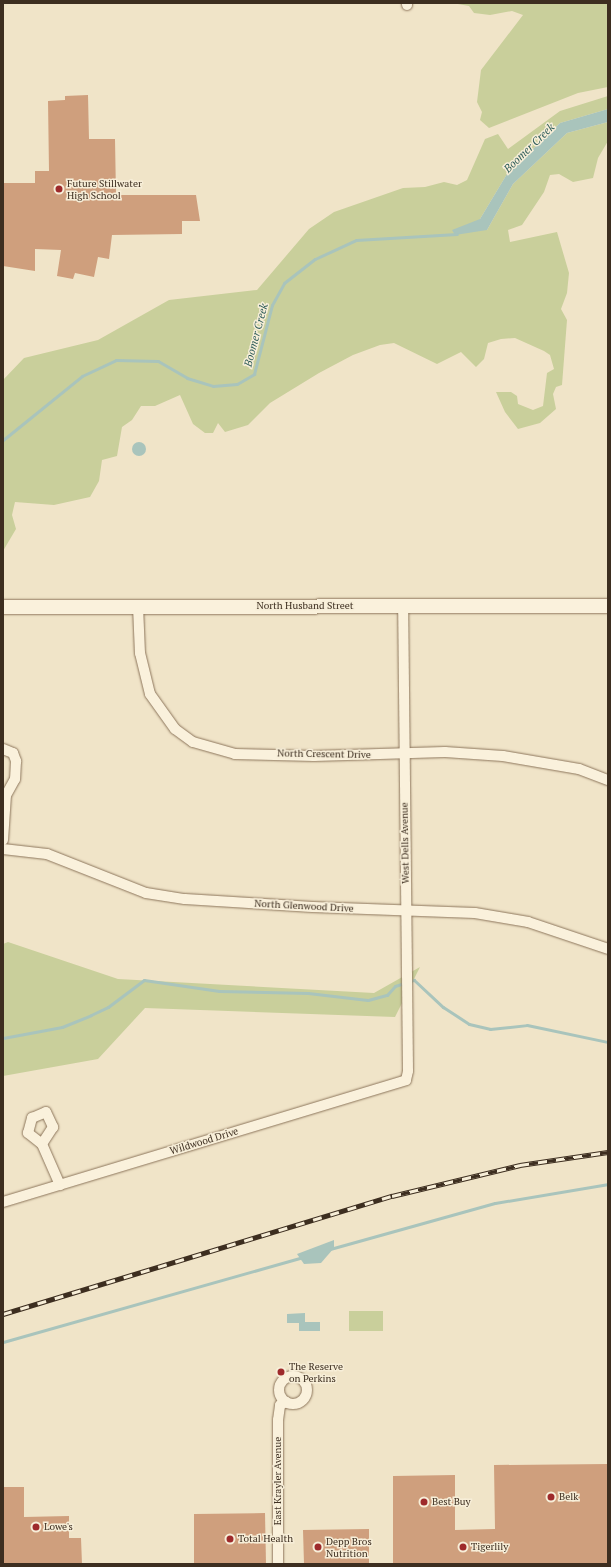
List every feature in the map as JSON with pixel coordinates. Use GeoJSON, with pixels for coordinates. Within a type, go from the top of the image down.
{"type":"FeatureCollection","features":[{"type":"Feature","properties":{"kind":"street","name":"North Crescent Drive"},"geometry":{"type":"LineString","coordinates":[[138,606],[140,653],[150,694],[175,729],[194,742],[235,754],[314,756],[404,753],[481,754],[541,761],[608,780]]}},
{"type":"Feature","properties":{"kind":"street","name":"West Dells Avenue"},"geometry":{"type":"LineString","coordinates":[[403,606],[405,910],[408,1071],[406,1080]]}},
{"type":"Feature","properties":{"kind":"street","name":"North Husband Street"},"geometry":{"type":"LineString","coordinates":[[3,607],[608,606]]}},
{"type":"Feature","properties":{"kind":"street"},"geometry":{"type":"LineString","coordinates":[[3,749],[14,753],[16,760],[14,779],[4,794],[3,840]]}},
{"type":"Feature","properties":{"kind":"street","name":"North Glenwood Drive"},"geometry":{"type":"LineString","coordinates":[[3,849],[47,854],[146,893],[185,899],[475,913],[528,922],[608,949]]}},
{"type":"Feature","properties":{"kind":"street","name":"Wildwood Drive"},"geometry":{"type":"LineString","coordinates":[[3,1202],[406,1080]]}},
{"type":"Feature","properties":{"kind":"street"},"geometry":{"type":"LineString","coordinates":[[42,1144],[60,1185]]}},
{"type":"Feature","properties":{"kind":"street","name":"East Krayler Avenue"},"geometry":{"type":"LineString","coordinates":[[278,1564],[278,1420],[280,1406],[286,1402]]}},
{"type":"Feature","properties":{"kind":"green space"},"geometry":{"type":"Polygon","coordinates":[[[452,3],[608,3],[608,87],[578,93],[489,128],[480,120],[482,112],[477,102],[481,70],[523,15],[512,11],[490,15],[474,13],[469,6],[452,3]]]}},
{"type":"Feature","properties":{"kind":"green space"},"geometry":{"type":"Polygon","coordinates":[[[608,96],[608,109],[560,123],[507,174],[480,219],[487,230],[513,184],[567,133],[608,122],[608,141],[598,158],[593,178],[573,182],[559,174],[550,175],[544,192],[522,225],[508,230],[510,242],[557,232],[569,273],[567,293],[561,309],[567,320],[562,385],[556,387],[553,394],[556,409],[540,423],[518,429],[505,412],[496,392],[511,392],[517,396],[518,404],[533,410],[543,406],[547,373],[554,369],[550,355],[544,351],[515,338],[501,339],[488,343],[484,359],[476,367],[461,352],[437,364],[394,343],[380,345],[353,355],[319,373],[270,403],[248,425],[225,432],[218,423],[213,433],[205,433],[193,424],[180,395],[155,406],[141,406],[132,420],[122,427],[117,456],[102,460],[99,481],[90,497],[54,505],[15,502],[12,515],[16,529],[3,551],[3,380],[24,358],[98,340],[169,300],[257,290],[309,229],[334,212],[403,188],[425,187],[444,182],[457,185],[467,180],[485,139],[498,134],[508,149],[560,111],[608,96]]]}},
{"type":"Feature","properties":{"kind":"green space"},"geometry":{"type":"Polygon","coordinates":[[[8,942],[118,979],[374,993],[420,967],[395,1017],[145,1008],[98,1059],[3,1076],[3,944],[8,942]]]}},
{"type":"Feature","properties":{"kind":"green space"},"geometry":{"type":"Polygon","coordinates":[[[349,1311],[383,1311],[383,1331],[349,1331],[349,1311]]]}},
{"type":"Feature","properties":{"kind":"water","name":"Boomer Creek"},"geometry":{"type":"Polygon","coordinates":[[[608,109],[608,122],[567,133],[513,184],[487,230],[455,235],[452,230],[480,219],[507,174],[560,123],[608,109]]]}},
{"type":"Feature","properties":{"kind":"water"},"geometry":{"type":"Polygon","coordinates":[[[139,442],[144,444],[146,449],[144,454],[139,456],[134,454],[132,449],[134,444],[139,442]]]}},
{"type":"Feature","properties":{"kind":"water"},"geometry":{"type":"Polygon","coordinates":[[[334,1240],[334,1248],[321,1263],[304,1264],[297,1254],[334,1240]]]}},
{"type":"Feature","properties":{"kind":"water"},"geometry":{"type":"Polygon","coordinates":[[[305,1313],[305,1322],[320,1322],[320,1331],[299,1331],[299,1323],[287,1323],[287,1314],[305,1313]]]}},
{"type":"Feature","properties":{"kind":"building","name":"Future Stillwater High School"},"geometry":{"type":"Polygon","coordinates":[[[88,95],[89,139],[115,139],[116,195],[196,195],[200,221],[182,221],[182,234],[112,235],[109,259],[98,257],[94,277],[75,273],[73,279],[57,276],[61,250],[35,249],[35,271],[3,266],[3,183],[35,183],[35,171],[49,171],[48,101],[65,100],[65,96],[88,95]]]}},
{"type":"Feature","properties":{"kind":"building","name":"Belk"},"geometry":{"type":"Polygon","coordinates":[[[608,1464],[608,1564],[393,1564],[393,1476],[455,1475],[455,1530],[495,1529],[494,1465],[608,1464]]]}},
{"type":"Feature","properties":{"kind":"building","name":"Lowe's"},"geometry":{"type":"Polygon","coordinates":[[[3,1487],[24,1487],[24,1517],[69,1516],[69,1538],[81,1538],[82,1564],[3,1564],[3,1487]]]}},
{"type":"Feature","properties":{"kind":"building","name":"Total Health"},"geometry":{"type":"Polygon","coordinates":[[[265,1513],[266,1564],[194,1564],[194,1514],[265,1513]]]}},
{"type":"Feature","properties":{"kind":"building"},"geometry":{"type":"Polygon","coordinates":[[[369,1529],[369,1564],[304,1564],[303,1530],[369,1529]]]}},
{"type":"Feature","properties":{"kind":"waterway","name":"Boomer Creek"},"geometry":{"type":"LineString","coordinates":[[3,440],[82,376],[116,360],[158,361],[187,378],[213,386],[237,384],[254,374],[272,305],[284,283],[315,259],[356,240],[457,234]]}},
{"type":"Feature","properties":{"kind":"waterway"},"geometry":{"type":"LineString","coordinates":[[3,1038],[62,1027],[108,1007],[144,980],[219,991],[308,993],[368,1000],[387,995],[395,986],[414,980],[443,1007],[469,1024],[490,1029],[527,1025],[608,1042]]}},
{"type":"Feature","properties":{"kind":"waterway"},"geometry":{"type":"LineString","coordinates":[[330,1249],[495,1203],[608,1184]]}},
{"type":"Feature","properties":{"kind":"waterway"},"geometry":{"type":"LineString","coordinates":[[3,1342],[303,1257]]}},
{"type":"Feature","properties":{"kind":"railway"},"geometry":{"type":"LineString","coordinates":[[3,1314],[392,1196],[520,1165],[608,1152]]}},
{"type":"Feature","properties":{"kind":"place","name":"Future Stillwater High School"},"geometry":{"type":"Point","coordinates":[59,189]}},
{"type":"Feature","properties":{"kind":"place","name":"The Reserve on Perkins"},"geometry":{"type":"Point","coordinates":[281,1372]}},
{"type":"Feature","properties":{"kind":"place","name":"Belk"},"geometry":{"type":"Point","coordinates":[551,1497]}},
{"type":"Feature","properties":{"kind":"place","name":"Best Buy"},"geometry":{"type":"Point","coordinates":[424,1502]}},
{"type":"Feature","properties":{"kind":"place","name":"Lowe's"},"geometry":{"type":"Point","coordinates":[36,1527]}},
{"type":"Feature","properties":{"kind":"place","name":"Total Health"},"geometry":{"type":"Point","coordinates":[230,1539]}},
{"type":"Feature","properties":{"kind":"place","name":"Depp Bros Nutrition"},"geometry":{"type":"Point","coordinates":[318,1547]}},
{"type":"Feature","properties":{"kind":"place","name":"Tigerlily"},"geometry":{"type":"Point","coordinates":[463,1547]}}]}
